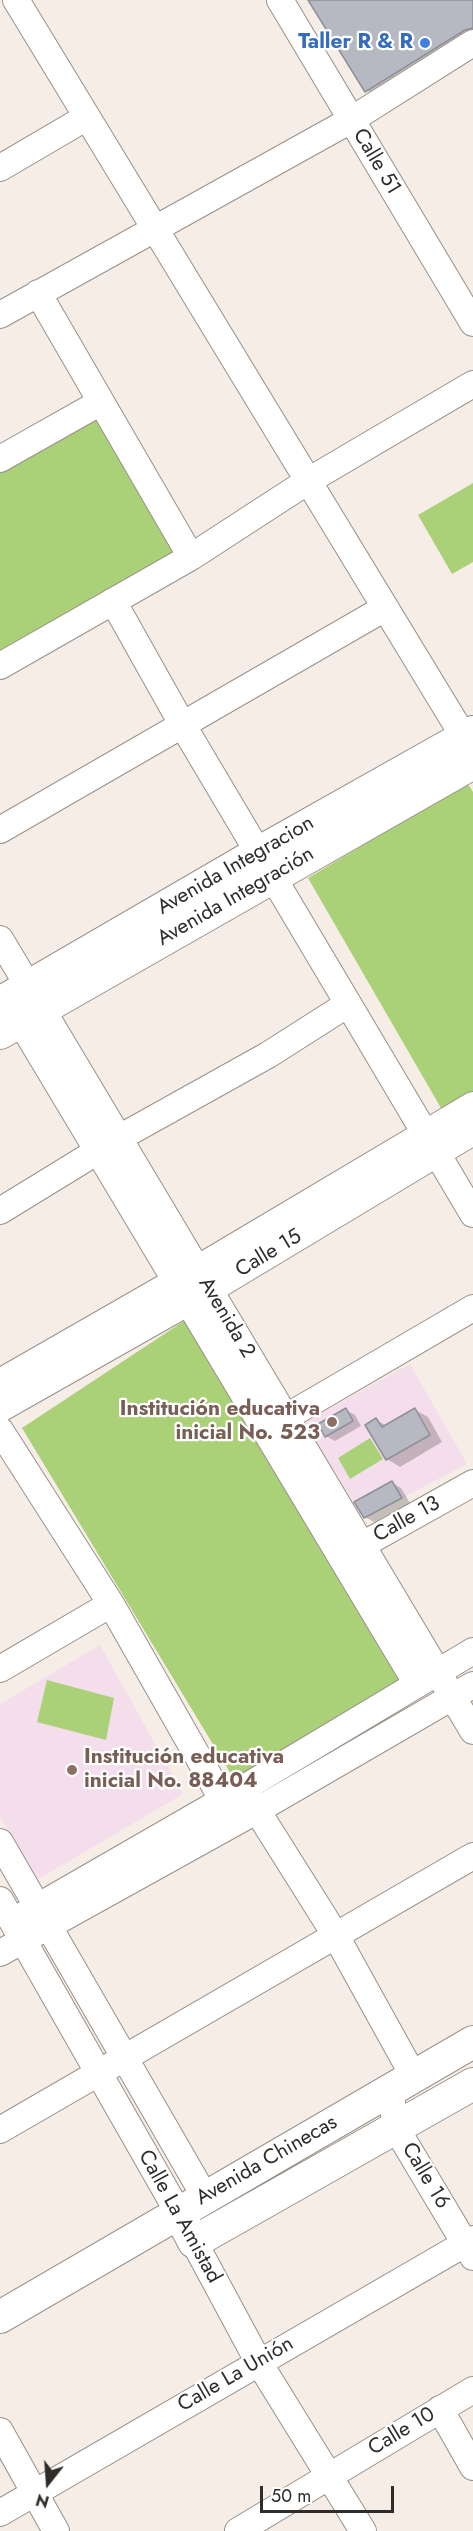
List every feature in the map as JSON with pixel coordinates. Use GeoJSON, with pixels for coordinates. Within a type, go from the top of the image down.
{"type":"FeatureCollection","features":[{"type":"Feature","properties":{"kind":"main road","name":"Avenida Integración"},"geometry":{"type":"LineString","coordinates":[[18,1011],[265,864],[471,746]]}},
{"type":"Feature","properties":{"kind":"main road","name":"Avenida Chinecas"},"geometry":{"type":"LineString","coordinates":[[0,2317],[473,2042]]}},
{"type":"Feature","properties":{"kind":"main road","name":"Avenida Chinecas"},"geometry":{"type":"LineString","coordinates":[[194,2242],[473,2084]]}},
{"type":"Feature","properties":{"kind":"main road","name":"Calle La Amistad"},"geometry":{"type":"LineString","coordinates":[[178,2212],[194,2242]]}},
{"type":"Feature","properties":{"kind":"street"},"geometry":{"type":"LineString","coordinates":[[16,0],[471,746]]}},
{"type":"Feature","properties":{"kind":"street","name":"Calle 51"},"geometry":{"type":"LineString","coordinates":[[280,0],[473,323]]}},
{"type":"Feature","properties":{"kind":"street"},"geometry":{"type":"LineString","coordinates":[[0,315],[154,227],[351,120],[473,43]]}},
{"type":"Feature","properties":{"kind":"street"},"geometry":{"type":"LineString","coordinates":[[0,168],[87,117]]}},
{"type":"Feature","properties":{"kind":"street"},"geometry":{"type":"LineString","coordinates":[[38,293],[191,557]]}},
{"type":"Feature","properties":{"kind":"street"},"geometry":{"type":"LineString","coordinates":[[0,666],[191,557],[308,481],[473,384]]}},
{"type":"Feature","properties":{"kind":"street"},"geometry":{"type":"LineString","coordinates":[[0,459],[101,402]]}},
{"type":"Feature","properties":{"kind":"street"},"geometry":{"type":"LineString","coordinates":[[113,601],[182,724],[473,1214]]}},
{"type":"Feature","properties":{"kind":"street"},"geometry":{"type":"LineString","coordinates":[[0,830],[385,608]]}},
{"type":"Feature","properties":{"kind":"street","name":"Avenida 2"},"geometry":{"type":"LineString","coordinates":[[0,939],[18,1011],[109,1145],[427,1678],[463,1691],[473,1731]]}},
{"type":"Feature","properties":{"kind":"street"},"geometry":{"type":"LineString","coordinates":[[0,1211],[109,1145],[268,1055],[348,1004]]}},
{"type":"Feature","properties":{"kind":"street"},"geometry":{"type":"LineString","coordinates":[[430,1143],[473,1105]]}},
{"type":"Feature","properties":{"kind":"street","name":"Calle 15"},"geometry":{"type":"LineString","coordinates":[[0,1409],[193,1285],[430,1143],[473,1132]]}},
{"type":"Feature","properties":{"kind":"street"},"geometry":{"type":"LineString","coordinates":[[0,1382],[193,1285]]}},
{"type":"Feature","properties":{"kind":"street"},"geometry":{"type":"LineString","coordinates":[[275,1423],[473,1308]]}},
{"type":"Feature","properties":{"kind":"street","name":"Calle 16"},"geometry":{"type":"LineString","coordinates":[[0,1430],[233,1794],[256,1811],[336,1936],[402,2083],[396,2128],[470,2246]]}},
{"type":"Feature","properties":{"kind":"street","name":"Calle 13"},"geometry":{"type":"LineString","coordinates":[[351,1551],[473,1483]]}},
{"type":"Feature","properties":{"kind":"street"},"geometry":{"type":"LineString","coordinates":[[0,1669],[111,1604]]}},
{"type":"Feature","properties":{"kind":"street"},"geometry":{"type":"LineString","coordinates":[[44,1916],[233,1794],[473,1651]]}},
{"type":"Feature","properties":{"kind":"street"},"geometry":{"type":"LineString","coordinates":[[0,1953],[12,1920],[44,1916],[256,1811],[463,1691]]}},
{"type":"Feature","properties":{"kind":"street","name":"Calle La Amistad"},"geometry":{"type":"LineString","coordinates":[[0,1842],[205,2197]]}},
{"type":"Feature","properties":{"kind":"street"},"geometry":{"type":"LineString","coordinates":[[0,2130],[473,1856]]}},
{"type":"Feature","properties":{"kind":"street","name":"Calle La Amistad"},"geometry":{"type":"LineString","coordinates":[[12,1920],[178,2212]]}},
{"type":"Feature","properties":{"kind":"street","name":"Calle La Amistad"},"geometry":{"type":"LineString","coordinates":[[194,2242],[258,2361],[363,2531]]}},
{"type":"Feature","properties":{"kind":"street","name":"Calle La Unión"},"geometry":{"type":"LineString","coordinates":[[0,2513],[258,2361],[470,2246]]}},
{"type":"Feature","properties":{"kind":"street","name":"Calle 10"},"geometry":{"type":"LineString","coordinates":[[238,2531],[329,2474],[473,2390]]}},
{"type":"Feature","properties":{"kind":"street"},"geometry":{"type":"LineString","coordinates":[[440,2409],[473,2467]]}},
{"type":"Feature","properties":{"kind":"street"},"geometry":{"type":"LineString","coordinates":[[0,2431],[56,2531]]}},
{"type":"Feature","properties":{"kind":"shaded area"},"geometry":{"type":"Polygon","coordinates":[[[410,1364],[467,1464],[364,1518],[304,1423],[410,1364]]]}},
{"type":"Feature","properties":{"kind":"shaded area"},"geometry":{"type":"Polygon","coordinates":[[[100,1645],[183,1794],[37,1880],[0,1817],[0,1704],[100,1645]]]}},
{"type":"Feature","properties":{"kind":"green space"},"geometry":{"type":"Polygon","coordinates":[[[98,412],[182,555],[0,659],[0,469],[98,412]]]}},
{"type":"Feature","properties":{"kind":"green space"},"geometry":{"type":"Polygon","coordinates":[[[473,483],[473,562],[452,574],[418,515],[473,483]]]}},
{"type":"Feature","properties":{"kind":"green space"},"geometry":{"type":"Polygon","coordinates":[[[467,783],[473,792],[473,1099],[445,1115],[308,878],[467,783]]]}},
{"type":"Feature","properties":{"kind":"green space"},"geometry":{"type":"Polygon","coordinates":[[[187,1319],[404,1689],[240,1789],[22,1428],[187,1319]]]}},
{"type":"Feature","properties":{"kind":"green space"},"geometry":{"type":"Polygon","coordinates":[[[370,1438],[383,1459],[350,1479],[338,1458],[370,1438]]]}},
{"type":"Feature","properties":{"kind":"green space"},"geometry":{"type":"Polygon","coordinates":[[[47,1680],[114,1698],[106,1740],[37,1722],[47,1680]]]}},
{"type":"Feature","properties":{"kind":"building","name":"Taller R & R"},"geometry":{"type":"Polygon","coordinates":[[[308,0],[473,0],[473,28],[465,30],[365,92],[308,0]]]}},
{"type":"Feature","properties":{"kind":"building"},"geometry":{"type":"Polygon","coordinates":[[[346,1408],[353,1421],[325,1437],[318,1424],[346,1408]]]}},
{"type":"Feature","properties":{"kind":"building"},"geometry":{"type":"Polygon","coordinates":[[[415,1408],[430,1435],[386,1460],[365,1425],[376,1418],[382,1427],[415,1408]]]}},
{"type":"Feature","properties":{"kind":"building"},"geometry":{"type":"Polygon","coordinates":[[[392,1481],[402,1498],[364,1518],[354,1502],[392,1481]]]}},
{"type":"Feature","properties":{"kind":"place","name":"Taller R & R"},"geometry":{"type":"Point","coordinates":[425,43]}},
{"type":"Feature","properties":{"kind":"place","name":"Institución educativa inicial No. 523"},"geometry":{"type":"Point","coordinates":[332,1422]}},
{"type":"Feature","properties":{"kind":"place","name":"Institución educativa inicial No. 88404"},"geometry":{"type":"Point","coordinates":[72,1770]}}]}
